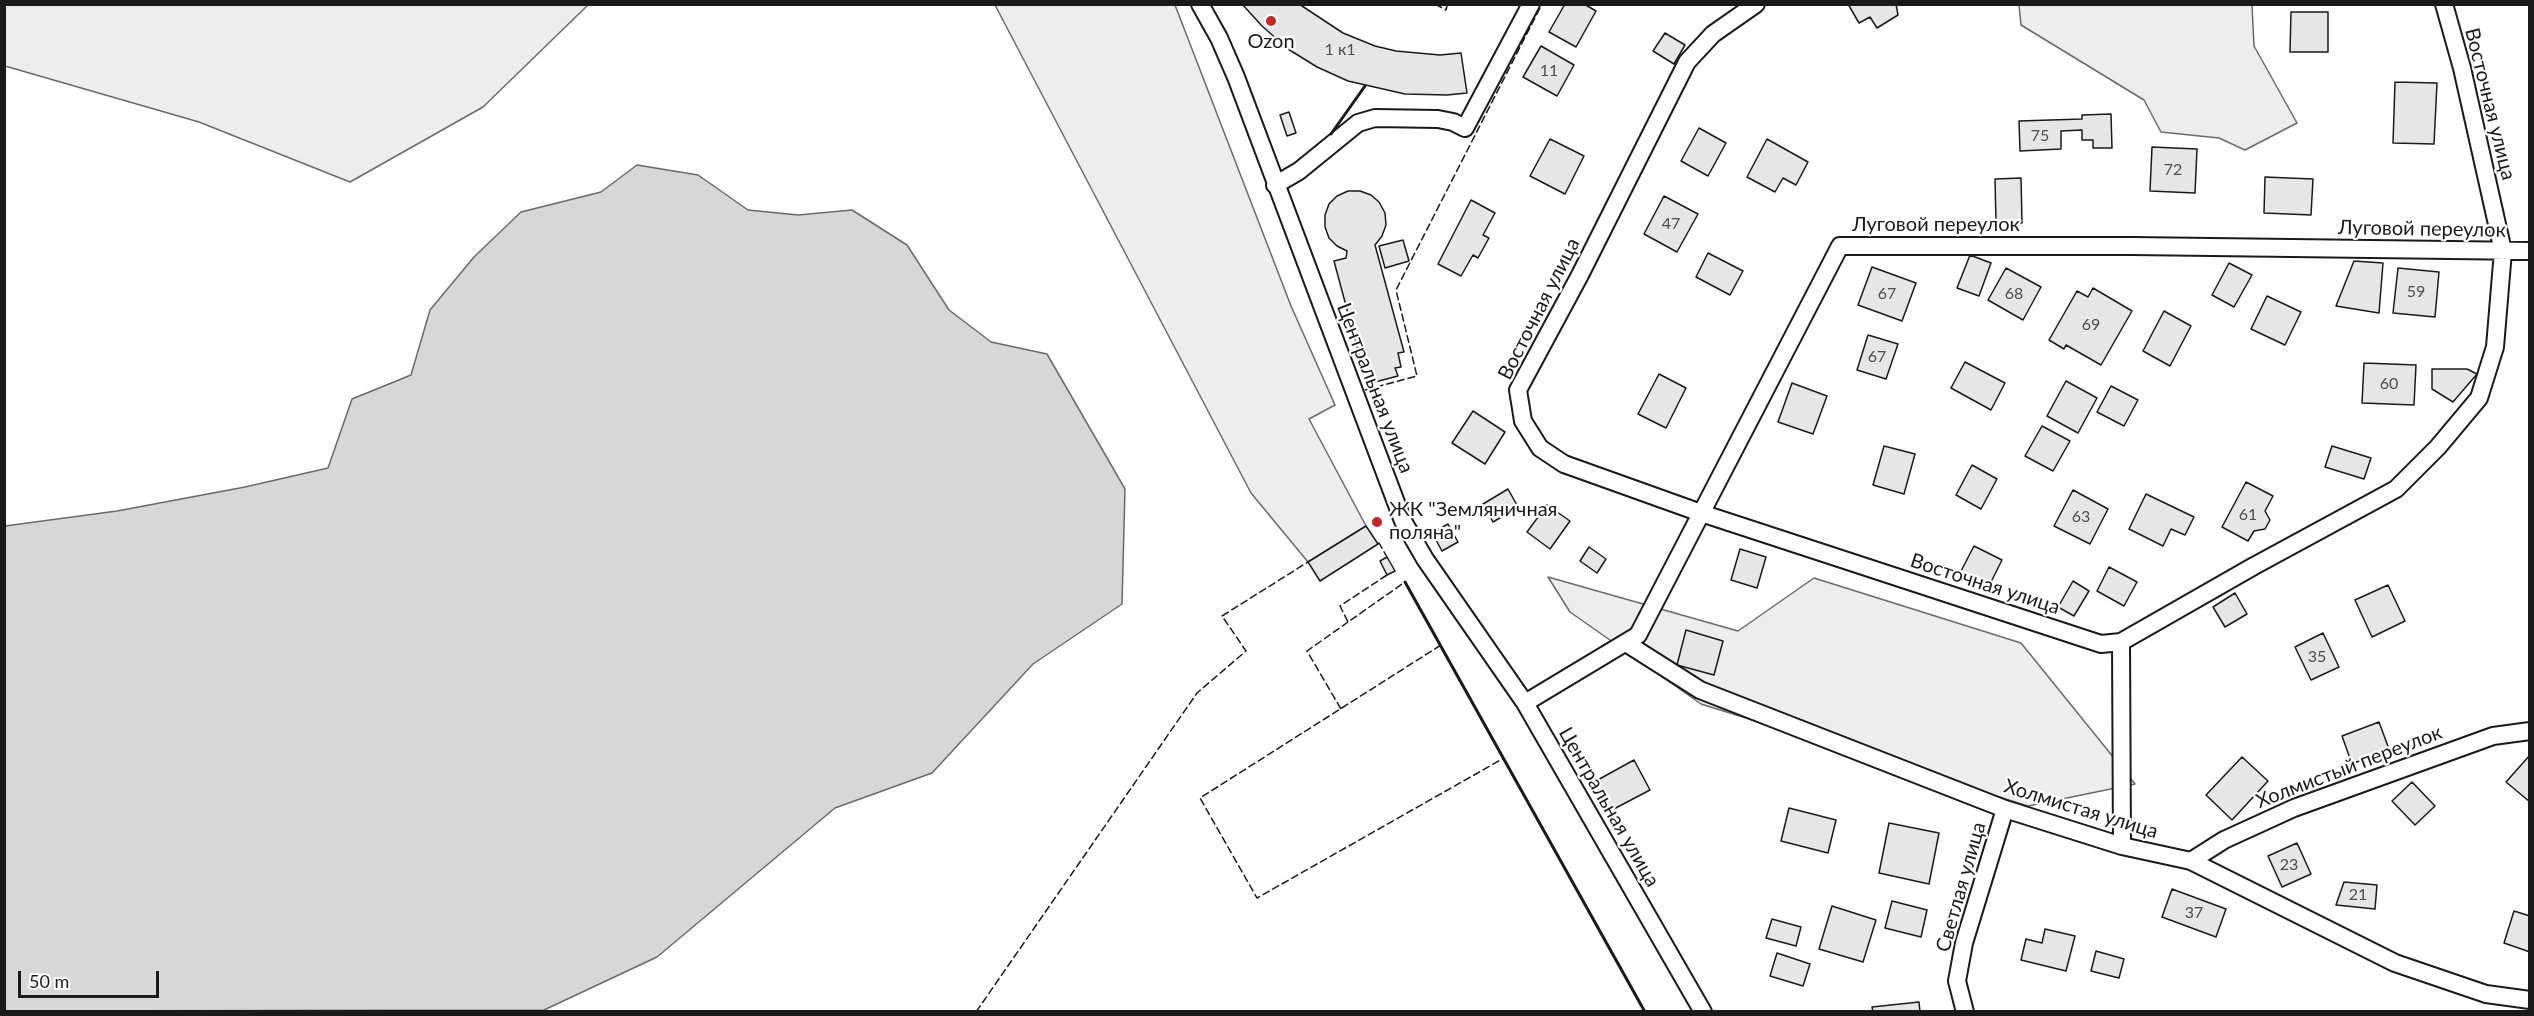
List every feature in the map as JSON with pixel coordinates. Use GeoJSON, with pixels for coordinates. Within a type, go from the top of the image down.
{"type":"FeatureCollection","features":[{"type":"Feature","properties":{"kind":"street","name":"Центральная улица"},"geometry":{"type":"LineString","coordinates":[[1200,4],[1219,38],[1236,77],[1403,521],[1425,559],[1525,703],[1703,1011]]}},
{"type":"Feature","properties":{"kind":"street"},"geometry":{"type":"LineString","coordinates":[[1275,185],[1299,171],[1358,123],[1367,120],[1438,118],[1465,128],[1530,4]]}},
{"type":"Feature","properties":{"kind":"street","name":"Восточная улица"},"geometry":{"type":"LineString","coordinates":[[1756,4],[1713,34],[1687,62],[1580,275],[1518,390],[1523,421],[1540,448],[1564,464],[1701,513],[2101,644],[2121,642],[2253,566],[2396,489],[2438,447],[2479,398],[2495,347],[2503,251],[2462,68],[2444,4]]}},
{"type":"Feature","properties":{"kind":"street","name":"Луговой переулок"},"geometry":{"type":"LineString","coordinates":[[1525,703],[1638,635],[1840,246],[2132,246],[2529,251]]}},
{"type":"Feature","properties":{"kind":"street"},"geometry":{"type":"LineString","coordinates":[[2121,642],[2122,846]]}},
{"type":"Feature","properties":{"kind":"street","name":"Холмистая улица"},"geometry":{"type":"LineString","coordinates":[[1626,643],[1700,690],[2005,809],[2122,846],[2191,861],[2395,963],[2486,994],[2529,1000]]}},
{"type":"Feature","properties":{"kind":"street","name":"Холмистый переулок"},"geometry":{"type":"LineString","coordinates":[[2191,861],[2224,840],[2294,808],[2493,736],[2529,731]]}},
{"type":"Feature","properties":{"kind":"street","name":"Светлая улица"},"geometry":{"type":"LineString","coordinates":[[1965,1011],[1957,981],[1964,943],[2005,809]]}},
{"type":"Feature","properties":{"kind":"shaded area"},"geometry":{"type":"Polygon","coordinates":[[[4,5],[588,5],[483,107],[350,182],[199,122],[5,66],[4,5]]]}},
{"type":"Feature","properties":{"kind":"shaded area"},"geometry":{"type":"Polygon","coordinates":[[[995,5],[1175,5],[1291,306],[1335,405],[1309,419],[1366,526],[1308,562],[1251,493],[995,5]]]}},
{"type":"Feature","properties":{"kind":"shaded area"},"geometry":{"type":"Polygon","coordinates":[[[2019,5],[2252,5],[2254,46],[2297,123],[2245,150],[2219,138],[2161,132],[2144,100],[2021,25],[2019,5]]]}},
{"type":"Feature","properties":{"kind":"shaded area"},"geometry":{"type":"Polygon","coordinates":[[[637,165],[698,175],[748,210],[798,215],[852,210],[907,245],[949,310],[991,342],[1047,354],[1125,489],[1122,604],[1033,664],[932,773],[835,808],[657,957],[544,1010],[5,1011],[5,526],[117,511],[245,487],[328,468],[352,399],[411,375],[430,310],[474,257],[521,212],[601,192],[637,165]]]}},
{"type":"Feature","properties":{"kind":"shaded area"},"geometry":{"type":"Polygon","coordinates":[[[1548,577],[1738,631],[1814,578],[2021,643],[2135,784],[2028,806],[1701,704],[1570,612],[1548,577]]]}},
{"type":"Feature","properties":{"kind":"building"},"geometry":{"type":"Polygon","coordinates":[[[1242,4],[1299,4],[1343,33],[1375,46],[1396,51],[1440,55],[1461,53],[1467,93],[1405,94],[1348,81],[1317,67],[1288,49],[1242,4]]]}},
{"type":"Feature","properties":{"kind":"building"},"geometry":{"type":"Polygon","coordinates":[[[1565,4],[1584,4],[1596,11],[1576,47],[1549,32],[1565,4]]]}},
{"type":"Feature","properties":{"kind":"building"},"geometry":{"type":"Polygon","coordinates":[[[1848,4],[1896,4],[1898,15],[1877,28],[1870,17],[1859,23],[1848,4]]]}},
{"type":"Feature","properties":{"kind":"building"},"geometry":{"type":"Polygon","coordinates":[[[2291,12],[2328,12],[2328,52],[2290,52],[2291,12]]]}},
{"type":"Feature","properties":{"kind":"building"},"geometry":{"type":"Polygon","coordinates":[[[1665,33],[1685,45],[1674,64],[1653,51],[1665,33]]]}},
{"type":"Feature","properties":{"kind":"building"},"geometry":{"type":"Polygon","coordinates":[[[1541,46],[1574,65],[1557,96],[1523,77],[1541,46]]]}},
{"type":"Feature","properties":{"kind":"building"},"geometry":{"type":"Polygon","coordinates":[[[2395,82],[2437,83],[2434,144],[2393,143],[2395,82]]]}},
{"type":"Feature","properties":{"kind":"building"},"geometry":{"type":"Polygon","coordinates":[[[1289,112],[1296,133],[1287,136],[1280,115],[1289,112]]]}},
{"type":"Feature","properties":{"kind":"building"},"geometry":{"type":"Polygon","coordinates":[[[2111,114],[2112,148],[2093,148],[2093,140],[2082,140],[2082,130],[2061,131],[2061,149],[2020,151],[2019,121],[2082,119],[2082,115],[2111,114]]]}},
{"type":"Feature","properties":{"kind":"building"},"geometry":{"type":"Polygon","coordinates":[[[1699,128],[1726,143],[1708,176],[1681,161],[1699,128]]]}},
{"type":"Feature","properties":{"kind":"building"},"geometry":{"type":"Polygon","coordinates":[[[1550,139],[1584,156],[1565,194],[1530,176],[1550,139]]]}},
{"type":"Feature","properties":{"kind":"building"},"geometry":{"type":"Polygon","coordinates":[[[1767,139],[1808,162],[1796,185],[1783,178],[1775,192],[1747,177],[1767,139]]]}},
{"type":"Feature","properties":{"kind":"building"},"geometry":{"type":"Polygon","coordinates":[[[2152,147],[2197,149],[2195,193],[2150,191],[2152,147]]]}},
{"type":"Feature","properties":{"kind":"building"},"geometry":{"type":"Polygon","coordinates":[[[2265,177],[2313,179],[2311,215],[2264,213],[2265,177]]]}},
{"type":"Feature","properties":{"kind":"building"},"geometry":{"type":"Polygon","coordinates":[[[2021,178],[2022,223],[1996,223],[1995,179],[2021,178]]]}},
{"type":"Feature","properties":{"kind":"building"},"geometry":{"type":"Polygon","coordinates":[[[1348,191],[1360,191],[1371,195],[1379,202],[1385,213],[1386,225],[1375,245],[1404,352],[1398,353],[1401,367],[1395,368],[1398,376],[1367,384],[1334,261],[1346,258],[1347,251],[1337,246],[1329,238],[1325,227],[1325,215],[1329,204],[1337,196],[1348,191]]]}},
{"type":"Feature","properties":{"kind":"building"},"geometry":{"type":"Polygon","coordinates":[[[1664,196],[1698,214],[1677,252],[1644,234],[1664,196]]]}},
{"type":"Feature","properties":{"kind":"building"},"geometry":{"type":"Polygon","coordinates":[[[1471,200],[1495,213],[1483,235],[1489,238],[1478,258],[1473,255],[1461,276],[1438,264],[1471,200]]]}},
{"type":"Feature","properties":{"kind":"building"},"geometry":{"type":"Polygon","coordinates":[[[1403,240],[1409,261],[1385,268],[1379,246],[1403,240]]]}},
{"type":"Feature","properties":{"kind":"building"},"geometry":{"type":"Polygon","coordinates":[[[1708,253],[1743,271],[1730,295],[1696,277],[1708,253]]]}},
{"type":"Feature","properties":{"kind":"building"},"geometry":{"type":"Polygon","coordinates":[[[1970,255],[1991,263],[1979,296],[1957,288],[1970,255]]]}},
{"type":"Feature","properties":{"kind":"building"},"geometry":{"type":"Polygon","coordinates":[[[2354,261],[2383,263],[2379,313],[2336,306],[2354,261]]]}},
{"type":"Feature","properties":{"kind":"building"},"geometry":{"type":"Polygon","coordinates":[[[2229,263],[2252,275],[2234,307],[2212,295],[2229,263]]]}},
{"type":"Feature","properties":{"kind":"building"},"geometry":{"type":"Polygon","coordinates":[[[1872,267],[1916,283],[1902,321],[1858,305],[1872,267]]]}},
{"type":"Feature","properties":{"kind":"building"},"geometry":{"type":"Polygon","coordinates":[[[2006,268],[2041,287],[2023,320],[1988,300],[2006,268]]]}},
{"type":"Feature","properties":{"kind":"building"},"geometry":{"type":"Polygon","coordinates":[[[2398,268],[2439,272],[2435,317],[2393,313],[2398,268]]]}},
{"type":"Feature","properties":{"kind":"building"},"geometry":{"type":"Polygon","coordinates":[[[2093,288],[2132,311],[2101,365],[2066,345],[2064,349],[2049,340],[2077,291],[2088,297],[2093,288]]]}},
{"type":"Feature","properties":{"kind":"building"},"geometry":{"type":"Polygon","coordinates":[[[2267,296],[2301,312],[2285,345],[2251,329],[2267,296]]]}},
{"type":"Feature","properties":{"kind":"building"},"geometry":{"type":"Polygon","coordinates":[[[2164,311],[2191,326],[2170,366],[2143,351],[2164,311]]]}},
{"type":"Feature","properties":{"kind":"building"},"geometry":{"type":"Polygon","coordinates":[[[1868,335],[1898,344],[1886,379],[1857,370],[1868,335]]]}},
{"type":"Feature","properties":{"kind":"building"},"geometry":{"type":"Polygon","coordinates":[[[1965,362],[2005,383],[1991,410],[1951,388],[1965,362]]]}},
{"type":"Feature","properties":{"kind":"building"},"geometry":{"type":"Polygon","coordinates":[[[2364,363],[2416,365],[2414,405],[2362,403],[2364,363]]]}},
{"type":"Feature","properties":{"kind":"building"},"geometry":{"type":"Polygon","coordinates":[[[2432,369],[2467,369],[2477,374],[2453,402],[2432,389],[2432,369]]]}},
{"type":"Feature","properties":{"kind":"building"},"geometry":{"type":"Polygon","coordinates":[[[1659,374],[1686,388],[1666,428],[1638,414],[1659,374]]]}},
{"type":"Feature","properties":{"kind":"building"},"geometry":{"type":"Polygon","coordinates":[[[2066,381],[2097,398],[2078,433],[2047,416],[2066,381]]]}},
{"type":"Feature","properties":{"kind":"building"},"geometry":{"type":"Polygon","coordinates":[[[1792,383],[1827,396],[1813,434],[1778,422],[1792,383]]]}},
{"type":"Feature","properties":{"kind":"building"},"geometry":{"type":"Polygon","coordinates":[[[2111,386],[2138,400],[2124,426],[2097,412],[2111,386]]]}},
{"type":"Feature","properties":{"kind":"building"},"geometry":{"type":"Polygon","coordinates":[[[1473,411],[1505,432],[1485,464],[1452,443],[1473,411]]]}},
{"type":"Feature","properties":{"kind":"building"},"geometry":{"type":"Polygon","coordinates":[[[2042,426],[2070,441],[2053,471],[2025,456],[2042,426]]]}},
{"type":"Feature","properties":{"kind":"building"},"geometry":{"type":"Polygon","coordinates":[[[1884,446],[1915,454],[1904,494],[1873,485],[1884,446]]]}},
{"type":"Feature","properties":{"kind":"building"},"geometry":{"type":"Polygon","coordinates":[[[2332,446],[2371,458],[2364,479],[2325,467],[2332,446]]]}},
{"type":"Feature","properties":{"kind":"building"},"geometry":{"type":"Polygon","coordinates":[[[1972,465],[1997,479],[1981,509],[1956,495],[1972,465]]]}},
{"type":"Feature","properties":{"kind":"building"},"geometry":{"type":"Polygon","coordinates":[[[2246,482],[2273,496],[2265,511],[2270,520],[2265,529],[2254,531],[2248,541],[2222,527],[2246,482]]]}},
{"type":"Feature","properties":{"kind":"building"},"geometry":{"type":"Polygon","coordinates":[[[1508,489],[1518,507],[1493,522],[1483,504],[1508,489]]]}},
{"type":"Feature","properties":{"kind":"building"},"geometry":{"type":"Polygon","coordinates":[[[2073,490],[2108,509],[2090,544],[2054,526],[2073,490]]]}},
{"type":"Feature","properties":{"kind":"building"},"geometry":{"type":"Polygon","coordinates":[[[2146,494],[2194,517],[2185,535],[2171,529],[2163,546],[2129,529],[2146,494]]]}},
{"type":"Feature","properties":{"kind":"building"},"geometry":{"type":"Polygon","coordinates":[[[1547,505],[1570,521],[1550,549],[1527,532],[1547,505]]]}},
{"type":"Feature","properties":{"kind":"building"},"geometry":{"type":"Polygon","coordinates":[[[1448,524],[1458,542],[1442,551],[1432,533],[1448,524]]]}},
{"type":"Feature","properties":{"kind":"building"},"geometry":{"type":"Polygon","coordinates":[[[1366,526],[1378,544],[1320,581],[1308,562],[1366,526]]]}},
{"type":"Feature","properties":{"kind":"building"},"geometry":{"type":"Polygon","coordinates":[[[1974,546],[2002,560],[1988,588],[1960,573],[1974,546]]]}},
{"type":"Feature","properties":{"kind":"building"},"geometry":{"type":"Polygon","coordinates":[[[1589,547],[1606,559],[1597,573],[1580,561],[1589,547]]]}},
{"type":"Feature","properties":{"kind":"building"},"geometry":{"type":"Polygon","coordinates":[[[1740,549],[1766,557],[1757,588],[1731,580],[1740,549]]]}},
{"type":"Feature","properties":{"kind":"building"},"geometry":{"type":"Polygon","coordinates":[[[1387,557],[1395,571],[1387,575],[1380,561],[1387,557]]]}},
{"type":"Feature","properties":{"kind":"building"},"geometry":{"type":"Polygon","coordinates":[[[2109,567],[2137,582],[2124,606],[2097,591],[2109,567]]]}},
{"type":"Feature","properties":{"kind":"building"},"geometry":{"type":"Polygon","coordinates":[[[2073,581],[2089,591],[2074,616],[2058,607],[2073,581]]]}},
{"type":"Feature","properties":{"kind":"building"},"geometry":{"type":"Polygon","coordinates":[[[2388,585],[2405,621],[2372,637],[2355,600],[2388,585]]]}},
{"type":"Feature","properties":{"kind":"building"},"geometry":{"type":"Polygon","coordinates":[[[2235,593],[2247,614],[2225,627],[2213,607],[2235,593]]]}},
{"type":"Feature","properties":{"kind":"building"},"geometry":{"type":"Polygon","coordinates":[[[1686,630],[1723,641],[1714,675],[1677,665],[1686,630]]]}},
{"type":"Feature","properties":{"kind":"building"},"geometry":{"type":"Polygon","coordinates":[[[2323,633],[2339,667],[2311,680],[2295,647],[2323,633]]]}},
{"type":"Feature","properties":{"kind":"building"},"geometry":{"type":"Polygon","coordinates":[[[2379,722],[2389,749],[2352,764],[2342,736],[2379,722]]]}},
{"type":"Feature","properties":{"kind":"building"},"geometry":{"type":"Polygon","coordinates":[[[2530,755],[2530,802],[2506,782],[2530,755]]]}},
{"type":"Feature","properties":{"kind":"building"},"geometry":{"type":"Polygon","coordinates":[[[2242,757],[2268,781],[2232,820],[2206,795],[2242,757]]]}},
{"type":"Feature","properties":{"kind":"building"},"geometry":{"type":"Polygon","coordinates":[[[1634,760],[1650,790],[1610,811],[1594,782],[1634,760]]]}},
{"type":"Feature","properties":{"kind":"building"},"geometry":{"type":"Polygon","coordinates":[[[2412,782],[2435,806],[2415,825],[2392,801],[2412,782]]]}},
{"type":"Feature","properties":{"kind":"building"},"geometry":{"type":"Polygon","coordinates":[[[1789,808],[1836,820],[1828,853],[1781,841],[1789,808]]]}},
{"type":"Feature","properties":{"kind":"building"},"geometry":{"type":"Polygon","coordinates":[[[1889,823],[1939,833],[1929,884],[1879,873],[1889,823]]]}},
{"type":"Feature","properties":{"kind":"building"},"geometry":{"type":"Polygon","coordinates":[[[2297,843],[2311,874],[2282,887],[2268,856],[2297,843]]]}},
{"type":"Feature","properties":{"kind":"building"},"geometry":{"type":"Polygon","coordinates":[[[2344,882],[2377,885],[2375,909],[2336,905],[2344,882]]]}},
{"type":"Feature","properties":{"kind":"building"},"geometry":{"type":"Polygon","coordinates":[[[2172,889],[2226,909],[2216,937],[2162,917],[2172,889]]]}},
{"type":"Feature","properties":{"kind":"building"},"geometry":{"type":"Polygon","coordinates":[[[1892,901],[1927,910],[1921,937],[1885,928],[1892,901]]]}},
{"type":"Feature","properties":{"kind":"building"},"geometry":{"type":"Polygon","coordinates":[[[1832,906],[1876,920],[1863,962],[1819,949],[1832,906]]]}},
{"type":"Feature","properties":{"kind":"building"},"geometry":{"type":"Polygon","coordinates":[[[2514,911],[2530,916],[2530,952],[2504,943],[2514,911]]]}},
{"type":"Feature","properties":{"kind":"building"},"geometry":{"type":"Polygon","coordinates":[[[1772,919],[1801,927],[1796,946],[1766,938],[1772,919]]]}},
{"type":"Feature","properties":{"kind":"building"},"geometry":{"type":"Polygon","coordinates":[[[2045,929],[2075,936],[2066,971],[2021,960],[2026,939],[2042,943],[2045,929]]]}},
{"type":"Feature","properties":{"kind":"building"},"geometry":{"type":"Polygon","coordinates":[[[2096,951],[2124,959],[2119,978],[2091,971],[2096,951]]]}},
{"type":"Feature","properties":{"kind":"building"},"geometry":{"type":"Polygon","coordinates":[[[1777,953],[1810,964],[1803,986],[1770,976],[1777,953]]]}},
{"type":"Feature","properties":{"kind":"building"},"geometry":{"type":"Polygon","coordinates":[[[1919,1002],[1920,1012],[1873,1012],[1872,1007],[1919,1002]]]}},
{"type":"Feature","properties":{"kind":"fence"},"geometry":{"type":"LineString","coordinates":[[1435,4],[1446,10],[1447,6]]}},
{"type":"Feature","properties":{"kind":"fence"},"geometry":{"type":"LineString","coordinates":[[1365,390],[1417,376],[1396,290],[1542,4]]}},
{"type":"Feature","properties":{"kind":"fence"},"geometry":{"type":"LineString","coordinates":[[1378,544],[1387,557]]}},
{"type":"Feature","properties":{"kind":"fence"},"geometry":{"type":"LineString","coordinates":[[976,1012],[1197,693],[1246,651],[1222,616],[1308,562]]}},
{"type":"Feature","properties":{"kind":"fence"},"geometry":{"type":"LineString","coordinates":[[1387,575],[1340,606],[1348,622],[1405,582]]}},
{"type":"Feature","properties":{"kind":"fence"},"geometry":{"type":"LineString","coordinates":[[1341,709],[1307,651],[1348,622]]}},
{"type":"Feature","properties":{"kind":"fence"},"geometry":{"type":"LineString","coordinates":[[1441,645],[1200,798],[1257,898],[1504,758]]}},
{"type":"Feature","properties":{"kind":"wall"},"geometry":{"type":"LineString","coordinates":[[1331,134],[1365,86]]}},
{"type":"Feature","properties":{"kind":"wall"},"geometry":{"type":"LineString","coordinates":[[1405,582],[1645,1012]]}},
{"type":"Feature","properties":{"kind":"place","name":"Ozon"},"geometry":{"type":"Point","coordinates":[1271,21]}},
{"type":"Feature","properties":{"kind":"place","name":"ЖК \"Земляничная поляна\""},"geometry":{"type":"Point","coordinates":[1377,522]}}]}
